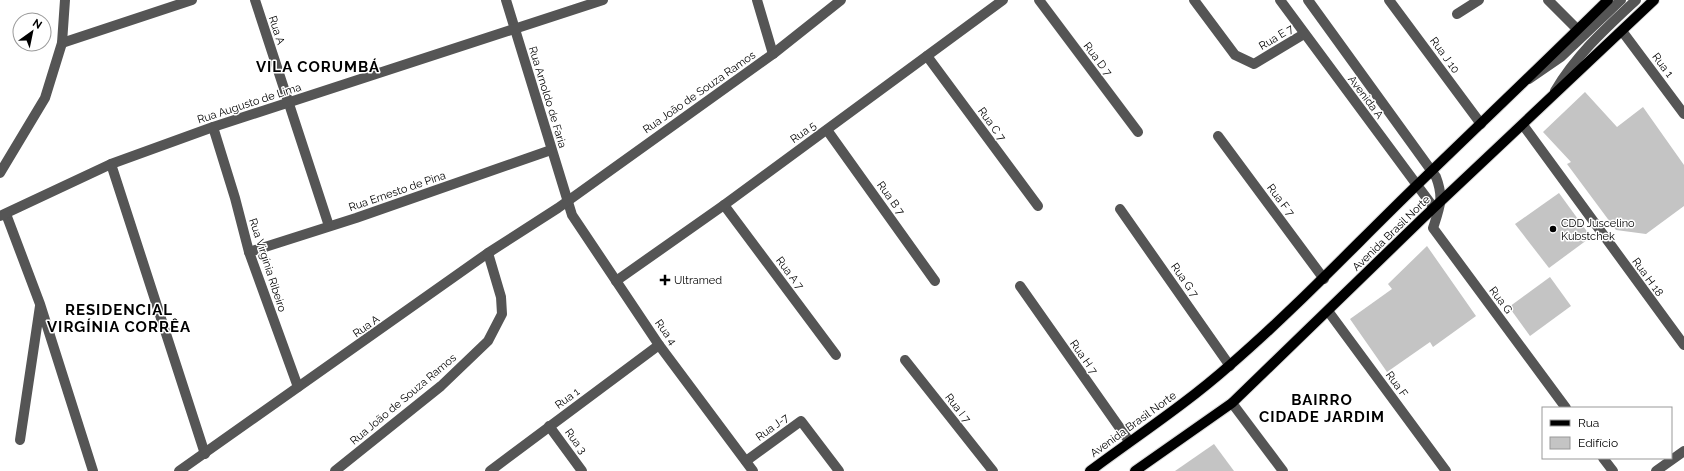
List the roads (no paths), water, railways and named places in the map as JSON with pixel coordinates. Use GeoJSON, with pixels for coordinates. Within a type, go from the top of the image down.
{"type":"FeatureCollection","features":[{"type":"Feature","properties":{"kind":"main road","name":"Avenida Brasil Norte"},"geometry":{"type":"LineString","coordinates":[[1090,471],[1129,441],[1165,418],[1230,366],[1324,279],[1417,185],[1526,82],[1608,0]]}},
{"type":"Feature","properties":{"kind":"main road","name":"Avenida Brasil Norte"},"geometry":{"type":"LineString","coordinates":[[1135,471],[1232,403],[1438,204],[1523,126],[1654,0]]}},
{"type":"Feature","properties":{"kind":"street"},"geometry":{"type":"LineString","coordinates":[[0,173],[45,98],[62,44],[65,0]]}},
{"type":"Feature","properties":{"kind":"street"},"geometry":{"type":"LineString","coordinates":[[62,44],[192,0]]}},
{"type":"Feature","properties":{"kind":"street","name":"Rua A"},"geometry":{"type":"LineString","coordinates":[[255,0],[328,226]]}},
{"type":"Feature","properties":{"kind":"street","name":"Rua Arnoldo de Faria"},"geometry":{"type":"LineString","coordinates":[[506,0],[568,200]]}},
{"type":"Feature","properties":{"kind":"street","name":"Rua Augusto de Lima"},"geometry":{"type":"LineString","coordinates":[[3,215],[111,164],[214,127],[516,30],[604,0]]}},
{"type":"Feature","properties":{"kind":"street"},"geometry":{"type":"LineString","coordinates":[[757,0],[773,54]]}},
{"type":"Feature","properties":{"kind":"street","name":"Rua João de Souza Ramos"},"geometry":{"type":"LineString","coordinates":[[568,200],[773,54],[842,0]]}},
{"type":"Feature","properties":{"kind":"street","name":"Rua 5"},"geometry":{"type":"LineString","coordinates":[[616,281],[724,205],[1003,0]]}},
{"type":"Feature","properties":{"kind":"street","name":"Rua D 7"},"geometry":{"type":"LineString","coordinates":[[1039,0],[1138,132]]}},
{"type":"Feature","properties":{"kind":"street","name":"Rua E 7"},"geometry":{"type":"LineString","coordinates":[[1194,0],[1235,55],[1254,64],[1304,34]]}},
{"type":"Feature","properties":{"kind":"street","name":"Avenida A"},"geometry":{"type":"LineString","coordinates":[[1280,0],[1417,185],[1438,204],[1441,192],[1436,177],[1308,0]]}},
{"type":"Feature","properties":{"kind":"street","name":"Rua J 10"},"geometry":{"type":"LineString","coordinates":[[1389,0],[1481,124]]}},
{"type":"Feature","properties":{"kind":"street"},"geometry":{"type":"LineString","coordinates":[[1457,14],[1479,0]]}},
{"type":"Feature","properties":{"kind":"street"},"geometry":{"type":"LineString","coordinates":[[1548,0],[1578,30]]}},
{"type":"Feature","properties":{"kind":"street"},"geometry":{"type":"LineString","coordinates":[[1526,82],[1561,57],[1622,0]]}},
{"type":"Feature","properties":{"kind":"street"},"geometry":{"type":"LineString","coordinates":[[1551,98],[1567,72],[1583,51],[1636,0]]}},
{"type":"Feature","properties":{"kind":"street","name":"Rua 1"},"geometry":{"type":"LineString","coordinates":[[1622,30],[1684,114]]}},
{"type":"Feature","properties":{"kind":"street","name":"Rua C 7"},"geometry":{"type":"LineString","coordinates":[[927,56],[1038,206]]}},
{"type":"Feature","properties":{"kind":"street","name":"Rua H 18"},"geometry":{"type":"LineString","coordinates":[[1523,126],[1684,345]]}},
{"type":"Feature","properties":{"kind":"street","name":"Rua Virgínia Ribeiro"},"geometry":{"type":"LineString","coordinates":[[214,127],[249,252],[298,387]]}},
{"type":"Feature","properties":{"kind":"street","name":"Rua B 7"},"geometry":{"type":"LineString","coordinates":[[827,130],[935,281]]}},
{"type":"Feature","properties":{"kind":"street","name":"Rua F 7"},"geometry":{"type":"LineString","coordinates":[[1218,136],[1324,279]]}},
{"type":"Feature","properties":{"kind":"street","name":"Rua Ernesto de Pina"},"geometry":{"type":"LineString","coordinates":[[249,252],[552,150]]}},
{"type":"Feature","properties":{"kind":"street"},"geometry":{"type":"LineString","coordinates":[[111,164],[205,454]]}},
{"type":"Feature","properties":{"kind":"street","name":"Rua A"},"geometry":{"type":"LineString","coordinates":[[179,471],[488,253],[568,200]]}},
{"type":"Feature","properties":{"kind":"street","name":"Rua 4"},"geometry":{"type":"LineString","coordinates":[[568,200],[572,215],[659,345],[753,471]]}},
{"type":"Feature","properties":{"kind":"street","name":"Rua G"},"geometry":{"type":"LineString","coordinates":[[1438,204],[1433,228],[1565,407]]}},
{"type":"Feature","properties":{"kind":"street","name":"Rua A 7"},"geometry":{"type":"LineString","coordinates":[[724,205],[836,356]]}},
{"type":"Feature","properties":{"kind":"street","name":"Rua G 7"},"geometry":{"type":"LineString","coordinates":[[1120,209],[1230,366]]}},
{"type":"Feature","properties":{"kind":"street"},"geometry":{"type":"LineString","coordinates":[[3,215],[40,304],[93,471]]}},
{"type":"Feature","properties":{"kind":"street","name":"Rua João de Souza Ramos"},"geometry":{"type":"LineString","coordinates":[[335,471],[441,386],[488,341],[502,314],[501,297],[488,253]]}},
{"type":"Feature","properties":{"kind":"street","name":"Rua H 7"},"geometry":{"type":"LineString","coordinates":[[1020,286],[1129,441]]}},
{"type":"Feature","properties":{"kind":"street"},"geometry":{"type":"LineString","coordinates":[[20,440],[40,304]]}},
{"type":"Feature","properties":{"kind":"street","name":"Rua F"},"geometry":{"type":"LineString","coordinates":[[1328,311],[1446,471]]}},
{"type":"Feature","properties":{"kind":"street","name":"Rua 1"},"geometry":{"type":"LineString","coordinates":[[490,471],[659,345]]}},
{"type":"Feature","properties":{"kind":"street","name":"Rua I 7"},"geometry":{"type":"LineString","coordinates":[[905,360],[993,471]]}},
{"type":"Feature","properties":{"kind":"street"},"geometry":{"type":"LineString","coordinates":[[1232,403],[1283,471]]}},
{"type":"Feature","properties":{"kind":"street","name":"Rua J-7"},"geometry":{"type":"LineString","coordinates":[[746,461],[801,421],[839,471]]}},
{"type":"Feature","properties":{"kind":"street","name":"Rua 3"},"geometry":{"type":"LineString","coordinates":[[549,426],[582,471]]}},
{"type":"Feature","properties":{"kind":"street"},"geometry":{"type":"LineString","coordinates":[[1656,471],[1684,451]]}},
{"type":"Feature","properties":{"kind":"street"},"geometry":{"type":"LineString","coordinates":[[1604,459],[1613,471]]}},
{"type":"Feature","properties":{"kind":"place","name":"CDD Juscelino Kubstchek"},"geometry":{"type":"Point","coordinates":[1553,229]}},
{"type":"Feature","properties":{"kind":"place","name":"Ultramed"},"geometry":{"type":"Point","coordinates":[665,280]}},
{"type":"Feature","properties":{"kind":"district","name":"VILA CORUMBÁ"},"geometry":{"type":"Point","coordinates":[318,67]}},
{"type":"Feature","properties":{"kind":"district","name":"RESIDENCIAL VIRGÍNIA CORRÊA"},"geometry":{"type":"Point","coordinates":[119,318]}},
{"type":"Feature","properties":{"kind":"district","name":"BAIRRO CIDADE JARDIM"},"geometry":{"type":"Point","coordinates":[1322,408]}}]}
